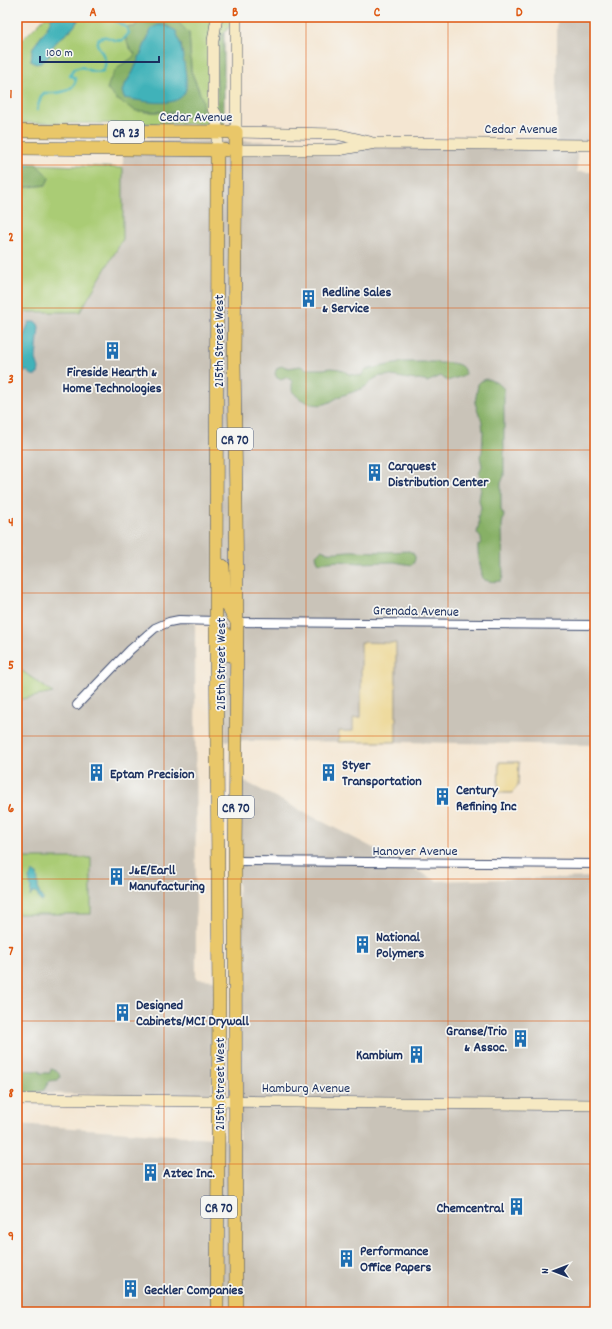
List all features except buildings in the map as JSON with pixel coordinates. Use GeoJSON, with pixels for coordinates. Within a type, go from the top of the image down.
{"type":"FeatureCollection","features":[{"type":"Feature","properties":{"kind":"main road","name":"Cedar Avenue"},"geometry":{"type":"LineString","coordinates":[[17,132],[236,132]]}},
{"type":"Feature","properties":{"kind":"main road","name":"215th Street West"},"geometry":{"type":"LineString","coordinates":[[236,132],[234,360],[237,622],[235,861],[236,1312]]}},
{"type":"Feature","properties":{"kind":"main road","name":"Cedar Avenue"},"geometry":{"type":"LineString","coordinates":[[17,148],[235,150]]}},
{"type":"Feature","properties":{"kind":"main road","name":"215th Street West"},"geometry":{"type":"LineString","coordinates":[[217,150],[216,620],[219,1102],[217,1312]]}},
{"type":"Feature","properties":{"kind":"main road"},"geometry":{"type":"LineString","coordinates":[[216,506],[222,525],[223,569],[226,600],[229,610],[237,622]]}},
{"type":"Feature","properties":{"kind":"main road"},"geometry":{"type":"LineString","coordinates":[[216,620],[228,638],[230,701],[236,753]]}},
{"type":"Feature","properties":{"kind":"street"},"geometry":{"type":"LineString","coordinates":[[217,17],[213,41],[213,109],[217,116],[217,150]]}},
{"type":"Feature","properties":{"kind":"street","name":"215th Street West"},"geometry":{"type":"LineString","coordinates":[[236,17],[236,132]]}},
{"type":"Feature","properties":{"kind":"street","name":"Cedar Avenue"},"geometry":{"type":"LineString","coordinates":[[236,132],[336,134],[375,143]]}},
{"type":"Feature","properties":{"kind":"street","name":"Cedar Avenue"},"geometry":{"type":"LineString","coordinates":[[235,150],[338,150],[375,143],[595,145]]}},
{"type":"Feature","properties":{"kind":"street"},"geometry":{"type":"LineString","coordinates":[[77,705],[130,650],[155,628],[169,622],[179,620],[216,620]]}},
{"type":"Feature","properties":{"kind":"street","name":"Grenada Avenue"},"geometry":{"type":"LineString","coordinates":[[237,622],[595,625]]}},
{"type":"Feature","properties":{"kind":"street","name":"Hanover Avenue"},"geometry":{"type":"LineString","coordinates":[[235,861],[595,864]]}},
{"type":"Feature","properties":{"kind":"street","name":"Hamburg Avenue"},"geometry":{"type":"LineString","coordinates":[[17,1099],[595,1105]]}},
{"type":"Feature","properties":{"kind":"shaded area"},"geometry":{"type":"Polygon","coordinates":[[[557,17],[595,17],[595,145],[577,145],[577,172],[595,172],[595,745],[225,741],[226,622],[195,621],[196,979],[216,980],[212,1094],[136,1095],[17,1093],[17,914],[91,913],[91,858],[17,858],[17,329],[25,312],[80,312],[123,239],[123,140],[557,144],[557,17]]]}},
{"type":"Feature","properties":{"kind":"shaded area"},"geometry":{"type":"Polygon","coordinates":[[[238,778],[437,881],[595,877],[595,1312],[17,1312],[17,1124],[239,1140],[238,778]]]}},
{"type":"Feature","properties":{"kind":"green space"},"geometry":{"type":"Polygon","coordinates":[[[45,17],[52,17],[46,30],[34,46],[31,61],[50,55],[56,42],[74,26],[79,17],[139,17],[135,27],[126,27],[133,52],[135,53],[133,58],[121,65],[111,79],[144,112],[162,112],[191,119],[199,90],[191,71],[189,33],[173,17],[238,17],[219,39],[218,99],[219,107],[224,113],[224,124],[17,123],[17,39],[21,41],[45,17]]]}},
{"type":"Feature","properties":{"kind":"green space"},"geometry":{"type":"Polygon","coordinates":[[[139,17],[173,17],[189,33],[191,71],[203,101],[201,116],[191,119],[181,114],[169,112],[136,111],[116,99],[107,89],[115,71],[135,54],[130,49],[127,42],[126,37],[129,33],[126,27],[135,27],[139,17]],[[152,28],[133,72],[126,83],[124,98],[140,100],[186,90],[181,44],[152,28]]]}},
{"type":"Feature","properties":{"kind":"green space"},"geometry":{"type":"Polygon","coordinates":[[[224,33],[224,113],[219,107],[214,48],[224,33]]]}},
{"type":"Feature","properties":{"kind":"green space"},"geometry":{"type":"Polygon","coordinates":[[[18,163],[36,164],[49,178],[46,185],[21,188],[17,187],[18,163]]]}},
{"type":"Feature","properties":{"kind":"green space"},"geometry":{"type":"Polygon","coordinates":[[[36,164],[123,168],[123,239],[80,312],[26,312],[17,329],[17,187],[21,188],[46,185],[49,178],[36,164]]]}},
{"type":"Feature","properties":{"kind":"green space"},"geometry":{"type":"Polygon","coordinates":[[[401,362],[437,362],[456,364],[462,367],[465,375],[447,381],[441,376],[427,382],[419,379],[412,380],[392,376],[380,376],[375,378],[365,387],[320,405],[311,404],[302,400],[292,391],[292,381],[286,377],[281,379],[277,378],[275,374],[278,367],[283,366],[289,368],[300,366],[307,369],[340,369],[349,374],[361,376],[365,370],[401,362]]]}},
{"type":"Feature","properties":{"kind":"green space"},"geometry":{"type":"Polygon","coordinates":[[[486,379],[496,382],[504,389],[504,476],[501,483],[501,510],[504,515],[502,525],[503,577],[501,581],[496,582],[483,579],[478,548],[481,539],[477,533],[479,523],[478,516],[481,508],[479,500],[482,481],[479,473],[482,466],[480,456],[482,452],[483,432],[482,422],[475,403],[478,384],[486,379]]]}},
{"type":"Feature","properties":{"kind":"green space"},"geometry":{"type":"Polygon","coordinates":[[[321,550],[333,552],[409,551],[414,555],[415,559],[412,565],[394,562],[359,563],[339,561],[319,563],[316,555],[321,550]]]}},
{"type":"Feature","properties":{"kind":"green space"},"geometry":{"type":"Polygon","coordinates":[[[17,667],[21,670],[53,693],[17,700],[17,667]]]}},
{"type":"Feature","properties":{"kind":"green space"},"geometry":{"type":"Polygon","coordinates":[[[17,858],[91,858],[91,914],[17,914],[17,858]]]}},
{"type":"Feature","properties":{"kind":"green space"},"geometry":{"type":"Polygon","coordinates":[[[51,1069],[57,1072],[60,1077],[58,1080],[49,1081],[44,1090],[31,1093],[17,1093],[17,1070],[50,1073],[51,1069]]]}},
{"type":"Feature","properties":{"kind":"sand"},"geometry":{"type":"Polygon","coordinates":[[[361,642],[396,643],[396,742],[338,742],[339,731],[353,731],[353,718],[361,717],[361,642]]]}},
{"type":"Feature","properties":{"kind":"sand"},"geometry":{"type":"Polygon","coordinates":[[[499,762],[519,762],[518,786],[512,793],[498,793],[499,762]]]}},
{"type":"Feature","properties":{"kind":"water"},"geometry":{"type":"Polygon","coordinates":[[[52,17],[79,17],[74,26],[56,42],[47,58],[36,64],[31,61],[32,51],[46,30],[52,17]]]}},
{"type":"Feature","properties":{"kind":"water"},"geometry":{"type":"Polygon","coordinates":[[[158,25],[165,25],[176,31],[182,50],[186,84],[185,92],[181,98],[166,102],[148,102],[124,98],[122,91],[133,72],[152,28],[158,25]]]}},
{"type":"Feature","properties":{"kind":"water"},"geometry":{"type":"Polygon","coordinates":[[[29,322],[36,322],[39,327],[36,359],[39,368],[38,374],[34,375],[27,371],[17,373],[17,347],[22,341],[29,322]]]}},
{"type":"Feature","properties":{"kind":"water"},"geometry":{"type":"Polygon","coordinates":[[[33,872],[37,874],[39,890],[43,901],[40,901],[35,893],[32,893],[30,897],[31,888],[29,878],[33,872]]]}},
{"type":"Feature","properties":{"kind":"waterway"},"geometry":{"type":"LineString","coordinates":[[37,110],[41,96],[44,93],[63,92],[74,85],[76,80],[74,77],[70,76],[74,69],[82,67],[97,72],[103,71],[105,67],[105,60],[97,44],[99,39],[106,37],[116,40],[123,40],[129,33],[126,27],[108,17]]}},
{"type":"Feature","properties":{"kind":"waterway"},"geometry":{"type":"LineString","coordinates":[[17,188],[21,175],[28,164]]}},
{"type":"Feature","properties":{"kind":"place","name":"Redline Sales & Service"},"geometry":{"type":"Point","coordinates":[309,299]}},
{"type":"Feature","properties":{"kind":"place","name":"Fireside Hearth & Home Technologies"},"geometry":{"type":"Point","coordinates":[112,351]}},
{"type":"Feature","properties":{"kind":"place","name":"Carquest Distribution Center"},"geometry":{"type":"Point","coordinates":[375,473]}},
{"type":"Feature","properties":{"kind":"place","name":"Styer Transportation"},"geometry":{"type":"Point","coordinates":[329,772]}},
{"type":"Feature","properties":{"kind":"place","name":"Eptam Precision"},"geometry":{"type":"Point","coordinates":[97,773]}},
{"type":"Feature","properties":{"kind":"place","name":"Century Refining Inc"},"geometry":{"type":"Point","coordinates":[443,797]}},
{"type":"Feature","properties":{"kind":"place","name":"J&E/Earll Manufacturing"},"geometry":{"type":"Point","coordinates":[116,877]}},
{"type":"Feature","properties":{"kind":"place","name":"National Polymers"},"geometry":{"type":"Point","coordinates":[363,944]}},
{"type":"Feature","properties":{"kind":"place","name":"Designed Cabinets/MCI Drywall"},"geometry":{"type":"Point","coordinates":[123,1012]}},
{"type":"Feature","properties":{"kind":"place","name":"Granse/Trio & Assoc."},"geometry":{"type":"Point","coordinates":[520,1038]}},
{"type":"Feature","properties":{"kind":"place","name":"Kambium"},"geometry":{"type":"Point","coordinates":[416,1054]}},
{"type":"Feature","properties":{"kind":"place","name":"Aztec Inc."},"geometry":{"type":"Point","coordinates":[150,1172]}},
{"type":"Feature","properties":{"kind":"place","name":"Chemcentral"},"geometry":{"type":"Point","coordinates":[517,1207]}},
{"type":"Feature","properties":{"kind":"place","name":"Performance Office Papers"},"geometry":{"type":"Point","coordinates":[347,1258]}},
{"type":"Feature","properties":{"kind":"place","name":"Geckler Companies"},"geometry":{"type":"Point","coordinates":[131,1289]}}]}
